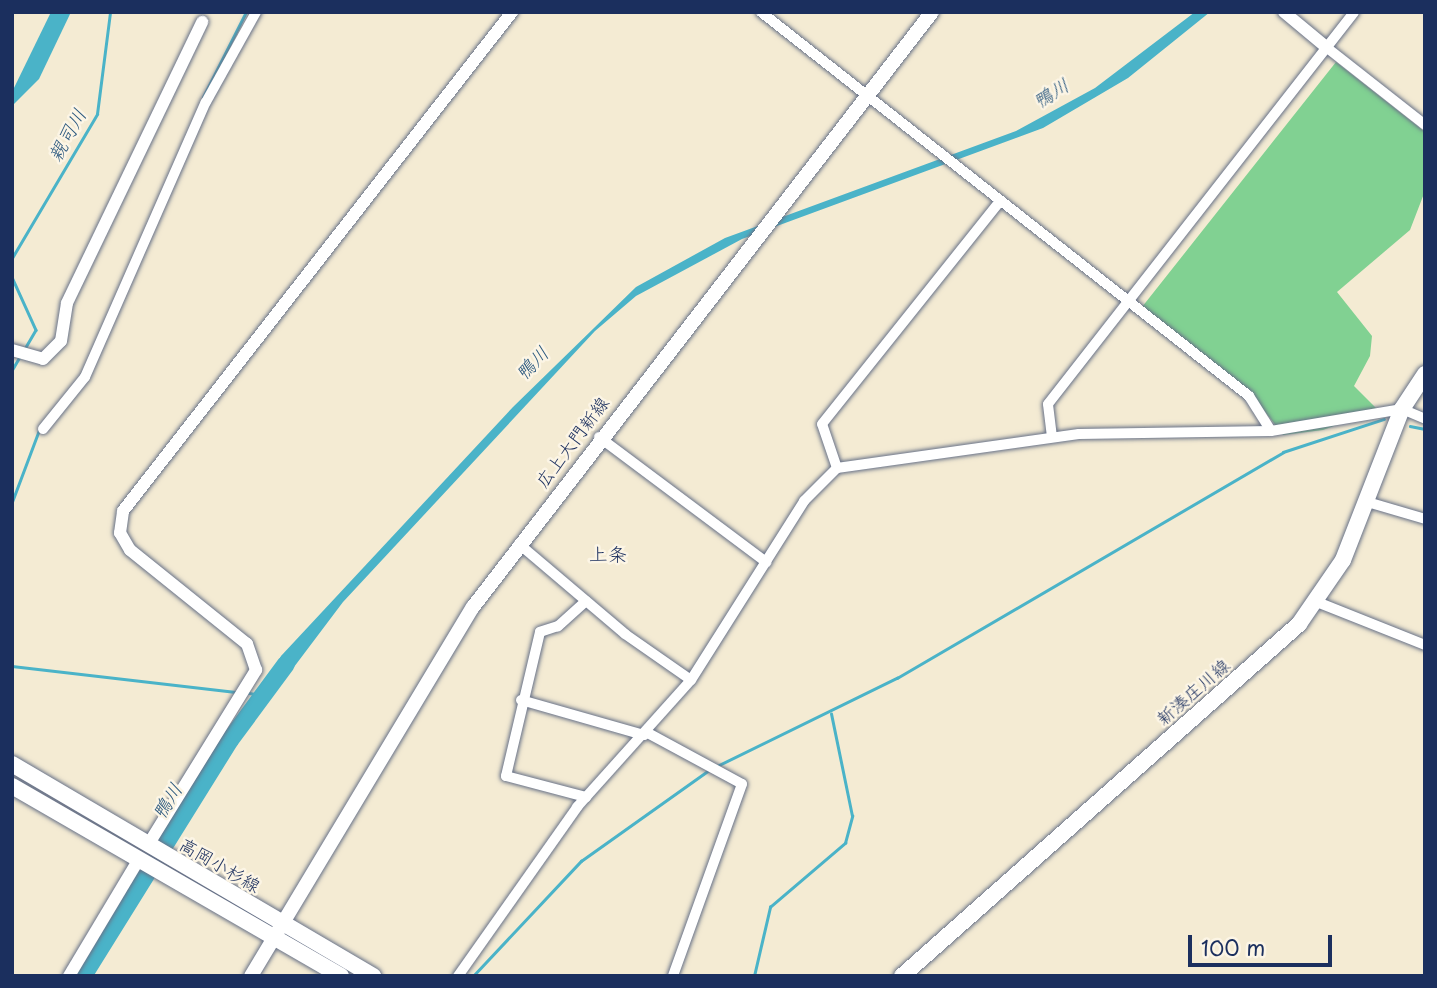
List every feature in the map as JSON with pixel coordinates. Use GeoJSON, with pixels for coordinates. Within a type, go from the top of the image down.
{"type":"FeatureCollection","features":[{"type":"Feature","properties":{"kind":"main road","name":"広上大門新線"},"geometry":{"type":"LineString","coordinates":[[251,976],[276,929],[466,618],[599,437],[932,12]]}},
{"type":"Feature","properties":{"kind":"main road","name":"新湊庄川線"},"geometry":{"type":"LineString","coordinates":[[902,976],[1318,602],[1343,561],[1364,501],[1402,409],[1425,374]]}},
{"type":"Feature","properties":{"kind":"main road","name":"高岡小杉線"},"geometry":{"type":"LineString","coordinates":[[12,764],[166,865],[276,929],[373,976]]}},
{"type":"Feature","properties":{"kind":"main road","name":"高岡小杉線"},"geometry":{"type":"LineString","coordinates":[[12,786],[146,853]]}},
{"type":"Feature","properties":{"kind":"main road","name":"高岡小杉線"},"geometry":{"type":"LineString","coordinates":[[276,929],[341,976]]}},
{"type":"Feature","properties":{"kind":"street"},"geometry":{"type":"LineString","coordinates":[[43,429],[85,377],[206,103],[256,12]]}},
{"type":"Feature","properties":{"kind":"street"},"geometry":{"type":"LineString","coordinates":[[69,976],[256,670],[247,644],[130,550],[120,533],[123,511],[512,12]]}},
{"type":"Feature","properties":{"kind":"street"},"geometry":{"type":"LineString","coordinates":[[761,12],[1248,396],[1271,431]]}},
{"type":"Feature","properties":{"kind":"street"},"geometry":{"type":"LineString","coordinates":[[1284,12],[1425,125]]}},
{"type":"Feature","properties":{"kind":"street"},"geometry":{"type":"LineString","coordinates":[[1052,437],[1048,404],[1354,12]]}},
{"type":"Feature","properties":{"kind":"street"},"geometry":{"type":"LineString","coordinates":[[12,351],[43,359],[61,341],[67,303],[204,17]]}},
{"type":"Feature","properties":{"kind":"street"},"geometry":{"type":"LineString","coordinates":[[836,468],[822,424],[1000,201]]}},
{"type":"Feature","properties":{"kind":"street"},"geometry":{"type":"LineString","coordinates":[[458,976],[586,797],[691,680],[815,485],[836,468],[1052,437],[1271,431],[1402,409],[1425,419]]}},
{"type":"Feature","properties":{"kind":"street"},"geometry":{"type":"LineString","coordinates":[[599,437],[766,562]]}},
{"type":"Feature","properties":{"kind":"street"},"geometry":{"type":"LineString","coordinates":[[1364,501],[1425,519]]}},
{"type":"Feature","properties":{"kind":"street"},"geometry":{"type":"LineString","coordinates":[[519,544],[586,601],[691,680]]}},
{"type":"Feature","properties":{"kind":"street"},"geometry":{"type":"LineString","coordinates":[[586,601],[558,626],[542,628],[521,700],[506,776],[586,797]]}},
{"type":"Feature","properties":{"kind":"street"},"geometry":{"type":"LineString","coordinates":[[1318,602],[1425,645]]}},
{"type":"Feature","properties":{"kind":"street"},"geometry":{"type":"LineString","coordinates":[[521,700],[645,734],[742,784],[673,976]]}},
{"type":"Feature","properties":{"kind":"green space"},"geometry":{"type":"Polygon","coordinates":[[[1336,62],[1425,132],[1425,191],[1410,230],[1337,292],[1372,336],[1370,356],[1354,386],[1378,410],[1323,430],[1283,435],[1250,392],[1142,307],[1336,62]]]}},
{"type":"Feature","properties":{"kind":"water"},"geometry":{"type":"Polygon","coordinates":[[[51,12],[71,12],[39,79],[12,106],[12,92],[51,12]]]}},
{"type":"Feature","properties":{"kind":"water"},"geometry":{"type":"Polygon","coordinates":[[[1195,12],[1210,12],[1128,78],[1043,128],[742,239],[636,296],[595,331],[343,602],[294,667],[275,686],[268,680],[281,656],[513,407],[636,287],[725,238],[1016,131],[1095,88],[1195,12]]]}},
{"type":"Feature","properties":{"kind":"waterway","name":"親司川"},"geometry":{"type":"LineString","coordinates":[[12,258],[97,114],[110,12]]}},
{"type":"Feature","properties":{"kind":"waterway"},"geometry":{"type":"LineString","coordinates":[[203,97],[246,12]]}},
{"type":"Feature","properties":{"kind":"waterway","name":"親司川"},"geometry":{"type":"LineString","coordinates":[[12,277],[36,330],[25,349]]}},
{"type":"Feature","properties":{"kind":"waterway","name":"親司川"},"geometry":{"type":"LineString","coordinates":[[12,370],[19,358]]}},
{"type":"Feature","properties":{"kind":"waterway"},"geometry":{"type":"LineString","coordinates":[[715,767],[897,678],[1283,452],[1384,419]]}},
{"type":"Feature","properties":{"kind":"waterway"},"geometry":{"type":"LineString","coordinates":[[1410,426],[1425,429]]}},
{"type":"Feature","properties":{"kind":"waterway"},"geometry":{"type":"LineString","coordinates":[[12,502],[39,430]]}},
{"type":"Feature","properties":{"kind":"waterway","name":"鴨川"},"geometry":{"type":"LineString","coordinates":[[83,976],[230,740],[286,664]]}},
{"type":"Feature","properties":{"kind":"waterway"},"geometry":{"type":"LineString","coordinates":[[12,666],[238,692]]}},
{"type":"Feature","properties":{"kind":"waterway"},"geometry":{"type":"LineString","coordinates":[[249,693],[262,695]]}},
{"type":"Feature","properties":{"kind":"waterway"},"geometry":{"type":"LineString","coordinates":[[754,976],[770,907],[845,843],[852,816],[831,714]]}},
{"type":"Feature","properties":{"kind":"waterway"},"geometry":{"type":"LineString","coordinates":[[473,976],[581,861],[709,770]]}},
{"type":"Feature","properties":{"kind":"district","name":"上条"},"geometry":{"type":"Point","coordinates":[608,554]}}]}
